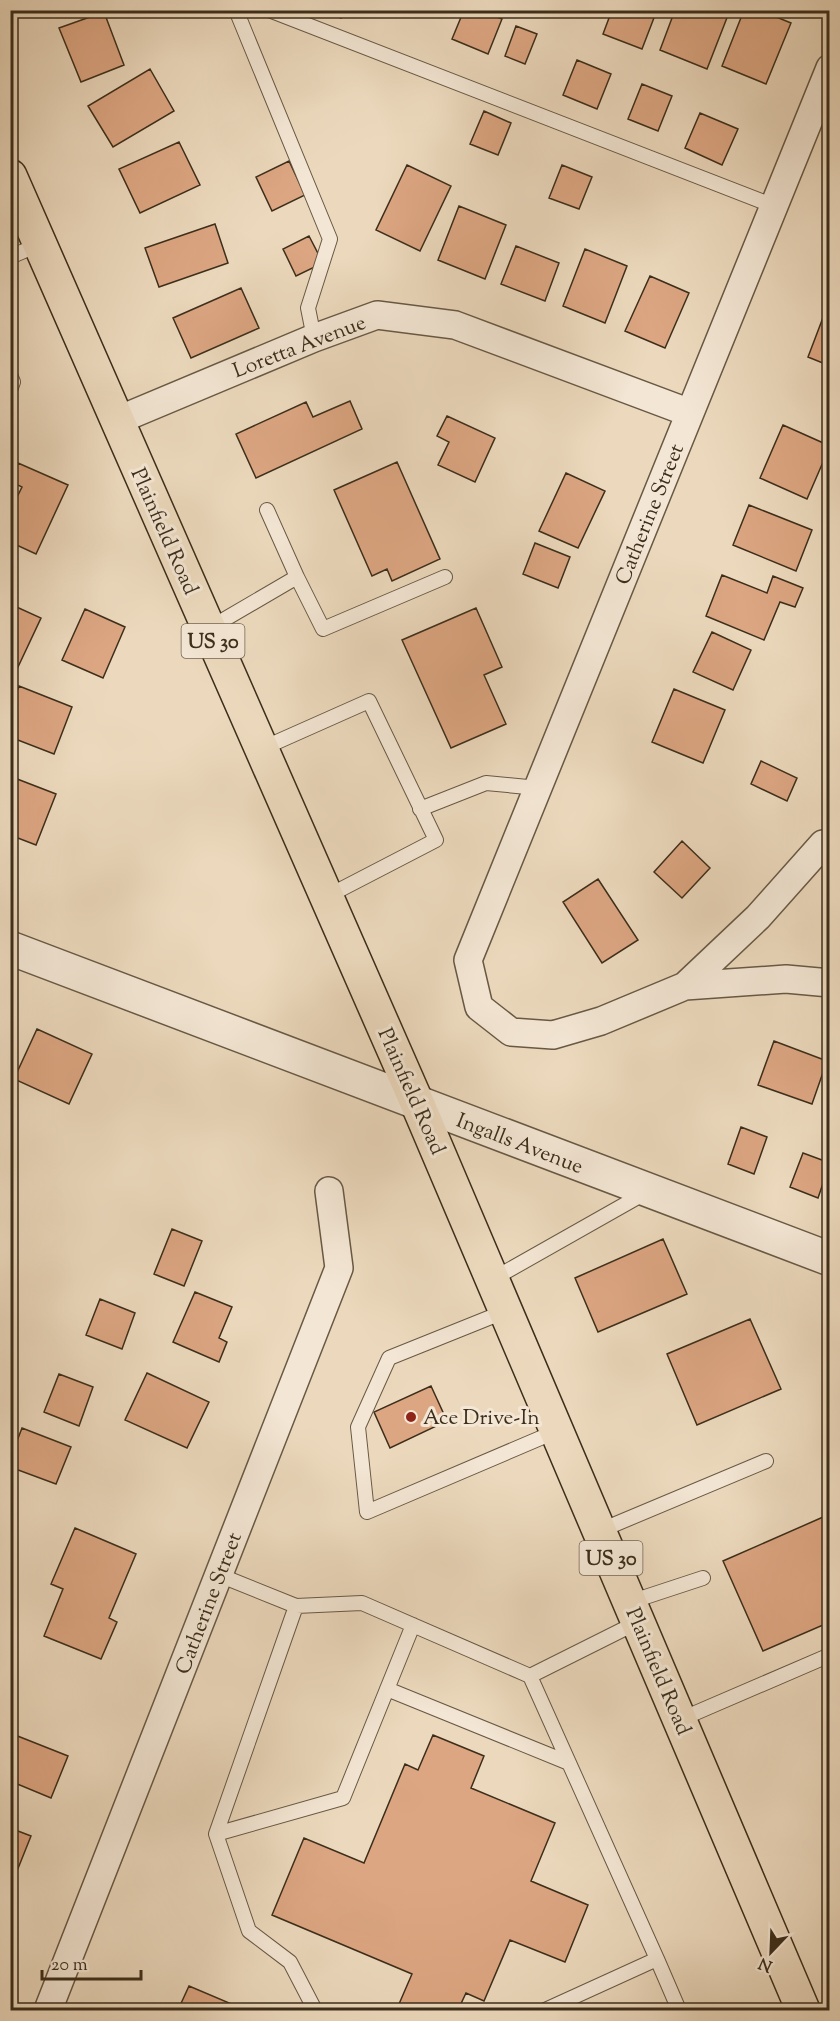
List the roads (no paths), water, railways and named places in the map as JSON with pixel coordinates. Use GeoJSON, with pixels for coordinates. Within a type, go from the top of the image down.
{"type":"FeatureCollection","features":[{"type":"Feature","properties":{"kind":"main road","name":"Plainfield Road"},"geometry":{"type":"LineString","coordinates":[[10,176],[418,1105],[803,2010]]}},
{"type":"Feature","properties":{"kind":"street","name":"Catherine Street"},"geometry":{"type":"LineString","coordinates":[[685,987],[601,1021],[552,1035],[511,1032],[479,1007],[468,960],[830,68]]}},
{"type":"Feature","properties":{"kind":"street","name":"Loretta Avenue"},"geometry":{"type":"LineString","coordinates":[[116,421],[314,338],[377,315],[455,325],[690,413]]}},
{"type":"Feature","properties":{"kind":"street"},"geometry":{"type":"LineString","coordinates":[[685,987],[828,845]]}},
{"type":"Feature","properties":{"kind":"street","name":"Ingalls Avenue"},"geometry":{"type":"LineString","coordinates":[[10,948],[418,1105],[830,1259]]}},
{"type":"Feature","properties":{"kind":"street"},"geometry":{"type":"LineString","coordinates":[[685,987],[786,979],[830,983]]}},
{"type":"Feature","properties":{"kind":"street","name":"Catherine Street"},"geometry":{"type":"LineString","coordinates":[[48,2010],[339,1268],[329,1191]]}},
{"type":"Feature","properties":{"kind":"lane"},"geometry":{"type":"LineString","coordinates":[[236,10],[330,239],[308,308],[314,338]]}},
{"type":"Feature","properties":{"kind":"lane"},"geometry":{"type":"LineString","coordinates":[[269,10],[774,206]]}},
{"type":"Feature","properties":{"kind":"lane"},"geometry":{"type":"LineString","coordinates":[[10,257],[40,244]]}},
{"type":"Feature","properties":{"kind":"lane"},"geometry":{"type":"LineString","coordinates":[[10,375],[13,382],[10,390]]}},
{"type":"Feature","properties":{"kind":"lane"},"geometry":{"type":"LineString","coordinates":[[267,510],[323,629],[445,577]]}},
{"type":"Feature","properties":{"kind":"lane"},"geometry":{"type":"LineString","coordinates":[[208,629],[297,577]]}},
{"type":"Feature","properties":{"kind":"lane"},"geometry":{"type":"LineString","coordinates":[[261,748],[369,701],[436,840],[326,897]]}},
{"type":"Feature","properties":{"kind":"lane"},"geometry":{"type":"LineString","coordinates":[[420,808],[486,783],[538,788]]}},
{"type":"Feature","properties":{"kind":"lane"},"geometry":{"type":"LineString","coordinates":[[493,1279],[649,1191]]}},
{"type":"Feature","properties":{"kind":"lane"},"geometry":{"type":"LineString","coordinates":[[506,1311],[389,1358],[358,1427],[367,1512],[557,1431]]}},
{"type":"Feature","properties":{"kind":"lane"},"geometry":{"type":"LineString","coordinates":[[599,1531],[766,1461]]}},
{"type":"Feature","properties":{"kind":"lane"},"geometry":{"type":"LineString","coordinates":[[219,1575],[296,1606],[362,1603],[530,1676],[679,2010]]}},
{"type":"Feature","properties":{"kind":"lane"},"geometry":{"type":"LineString","coordinates":[[530,1676],[634,1612],[703,1578]]}},
{"type":"Feature","properties":{"kind":"lane"},"geometry":{"type":"LineString","coordinates":[[296,1606],[216,1834],[249,1931],[290,1962],[315,2010]]}},
{"type":"Feature","properties":{"kind":"lane"},"geometry":{"type":"LineString","coordinates":[[216,1834],[343,1798],[413,1625]]}},
{"type":"Feature","properties":{"kind":"lane"},"geometry":{"type":"LineString","coordinates":[[680,1720],[830,1655]]}},
{"type":"Feature","properties":{"kind":"lane"},"geometry":{"type":"LineString","coordinates":[[387,1689],[569,1763]]}},
{"type":"Feature","properties":{"kind":"lane"},"geometry":{"type":"LineString","coordinates":[[544,2010],[657,1959]]}},
{"type":"Feature","properties":{"kind":"place","name":"Ace Drive-In"},"geometry":{"type":"Point","coordinates":[411,1417]}}]}
